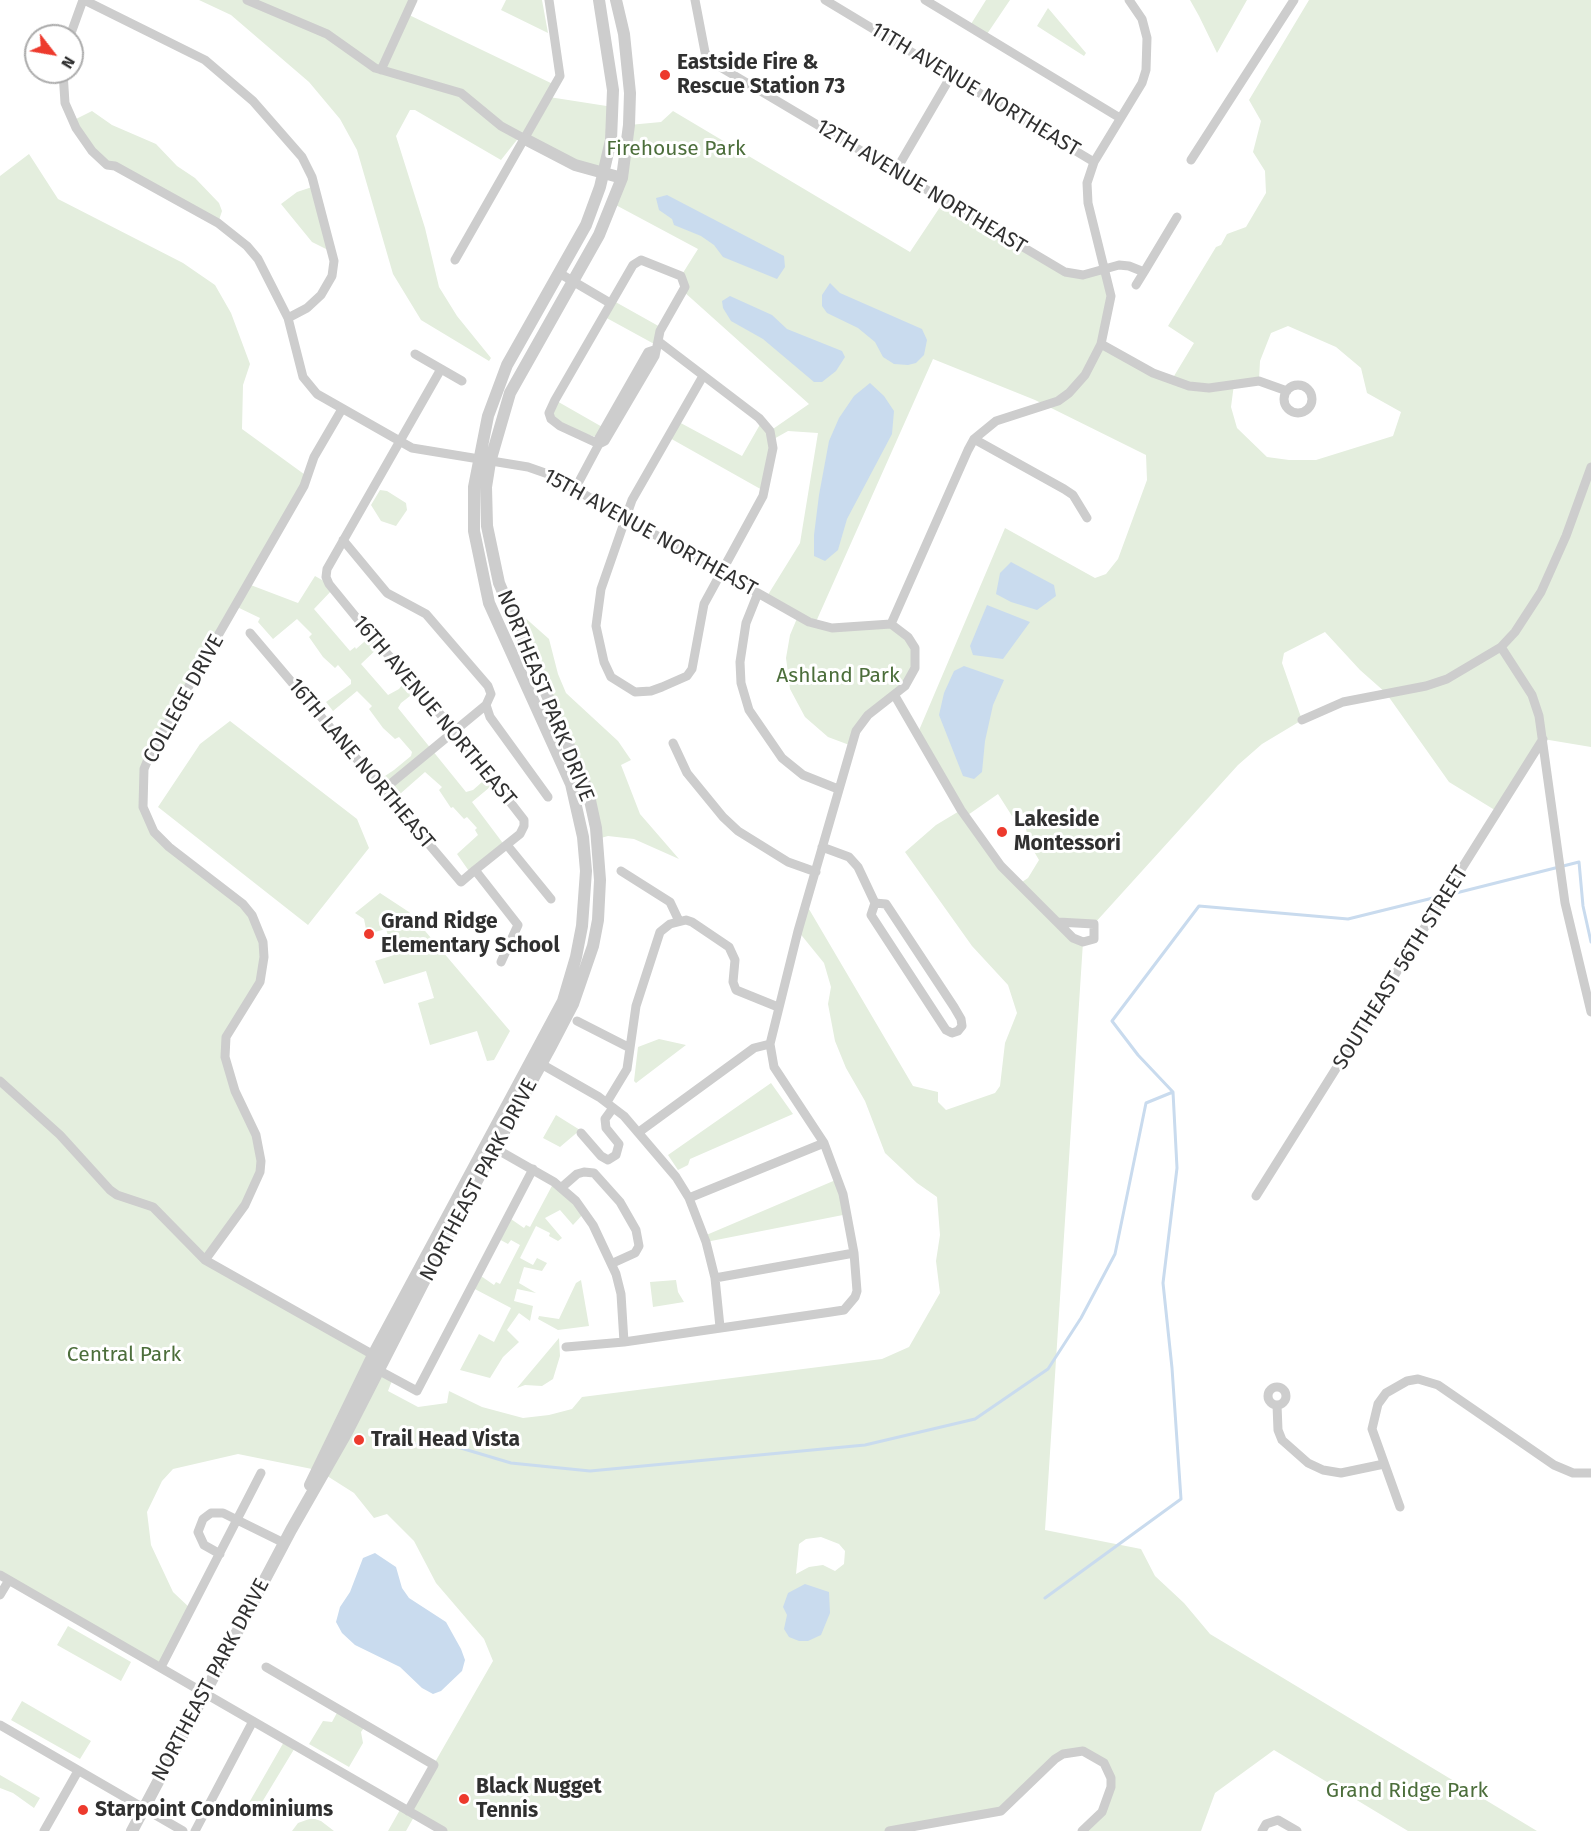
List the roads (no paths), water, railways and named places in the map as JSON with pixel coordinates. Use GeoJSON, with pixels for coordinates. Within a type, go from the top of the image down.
{"type":"FeatureCollection","features":[{"type":"Feature","properties":{"kind":"street"},"geometry":{"type":"LineString","coordinates":[[74,24],[83,0],[206,60],[253,101],[302,158],[312,177],[334,261],[332,276],[321,295],[307,308],[288,318]]}},
{"type":"Feature","properties":{"kind":"street"},"geometry":{"type":"LineString","coordinates":[[247,0],[327,34],[381,70],[461,93],[501,126],[562,160],[622,178]]}},
{"type":"Feature","properties":{"kind":"street"},"geometry":{"type":"LineString","coordinates":[[381,70],[414,0]]}},
{"type":"Feature","properties":{"kind":"street"},"geometry":{"type":"LineString","coordinates":[[455,260],[560,76],[549,0]]}},
{"type":"Feature","properties":{"kind":"street","name":"NORTHEAST PARK DRIVE"},"geometry":{"type":"LineString","coordinates":[[484,461],[488,416],[507,365],[586,225],[603,174],[611,140],[613,90],[599,0]]}},
{"type":"Feature","properties":{"kind":"street","name":"NORTHEAST PARK DRIVE"},"geometry":{"type":"LineString","coordinates":[[132,1831],[291,1530],[316,1470],[378,1362],[536,1061],[562,1001],[576,957],[586,896],[584,837],[571,784],[489,603],[474,531],[474,487],[510,393],[599,236],[622,178],[629,125],[630,93],[624,34],[616,0]]}},
{"type":"Feature","properties":{"kind":"street","name":"12TH AVENUE NORTHEAST"},"geometry":{"type":"LineString","coordinates":[[695,0],[705,52],[710,60],[1065,272],[1083,275],[1106,268],[1129,266],[1144,272]]}},
{"type":"Feature","properties":{"kind":"street","name":"11TH AVENUE NORTHEAST"},"geometry":{"type":"LineString","coordinates":[[825,0],[1094,162]]}},
{"type":"Feature","properties":{"kind":"street"},"geometry":{"type":"LineString","coordinates":[[925,0],[1120,118]]}},
{"type":"Feature","properties":{"kind":"street"},"geometry":{"type":"LineString","coordinates":[[566,1347],[624,1342],[844,1310],[852,1302],[857,1291],[854,1253],[843,1194],[824,1143],[774,1067],[770,1044],[778,1007],[856,731],[862,722],[895,696],[911,678],[916,657],[908,637],[891,624],[974,439],[1002,417],[1046,405],[1069,393],[1085,375],[1101,344],[1111,307],[1106,268],[1086,192],[1089,173],[1094,162],[1142,83],[1148,54],[1142,19],[1129,0]]}},
{"type":"Feature","properties":{"kind":"street"},"geometry":{"type":"LineString","coordinates":[[1191,160],[1294,0]]}},
{"type":"Feature","properties":{"kind":"street"},"geometry":{"type":"LineString","coordinates":[[895,172],[951,76]]}},
{"type":"Feature","properties":{"kind":"street","name":"15TH AVENUE NORTHEAST"},"geometry":{"type":"LineString","coordinates":[[63,84],[68,112],[92,151],[107,165],[115,166],[218,223],[234,234],[258,259],[288,318],[306,383],[317,394],[399,442],[429,453],[537,469],[809,622],[821,626],[891,624]]}},
{"type":"Feature","properties":{"kind":"street"},"geometry":{"type":"LineString","coordinates":[[1136,285],[1177,217]]}},
{"type":"Feature","properties":{"kind":"street"},"geometry":{"type":"LineString","coordinates":[[575,489],[599,444],[605,441],[655,356],[660,331],[685,287],[681,276],[646,261],[637,262],[610,303],[549,414],[560,426],[599,444]]}},
{"type":"Feature","properties":{"kind":"street"},"geometry":{"type":"LineString","coordinates":[[559,273],[610,303]]}},
{"type":"Feature","properties":{"kind":"street"},"geometry":{"type":"LineString","coordinates":[[1101,344],[1153,373],[1189,386],[1209,388],[1259,381],[1287,391]]}},
{"type":"Feature","properties":{"kind":"street"},"geometry":{"type":"LineString","coordinates":[[656,345],[703,376],[759,418],[770,431],[773,448],[763,496],[719,572],[704,604],[692,669],[687,676],[651,691],[635,692],[611,676],[604,662],[596,626],[599,596],[624,518],[703,376]]}},
{"type":"Feature","properties":{"kind":"street"},"geometry":{"type":"LineString","coordinates":[[415,354],[462,381]]}},
{"type":"Feature","properties":{"kind":"street"},"geometry":{"type":"LineString","coordinates":[[383,790],[486,705],[491,694],[488,686],[426,614],[387,593],[343,540],[441,369]]}},
{"type":"Feature","properties":{"kind":"street","name":"COLLEGE DRIVE"},"geometry":{"type":"LineString","coordinates":[[205,1260],[245,1205],[260,1172],[259,1145],[235,1091],[225,1057],[225,1046],[226,1037],[260,982],[264,957],[263,942],[252,915],[243,904],[169,847],[154,832],[143,807],[144,768],[151,752],[304,486],[314,457],[342,409]]}},
{"type":"Feature","properties":{"kind":"street"},"geometry":{"type":"LineString","coordinates":[[974,439],[1073,495],[1087,518]]}},
{"type":"Feature","properties":{"kind":"street"},"geometry":{"type":"LineString","coordinates":[[1302,720],[1343,702],[1426,686],[1447,679],[1501,647],[1528,614],[1541,592],[1566,536],[1591,467]]}},
{"type":"Feature","properties":{"kind":"street","name":"16TH AVENUE NORTHEAST"},"geometry":{"type":"LineString","coordinates":[[343,540],[327,568],[329,584],[455,731],[524,820],[523,829],[476,870]]}},
{"type":"Feature","properties":{"kind":"street"},"geometry":{"type":"LineString","coordinates":[[758,593],[746,622],[740,662],[741,683],[748,710],[782,758],[803,775],[838,789]]}},
{"type":"Feature","properties":{"kind":"street","name":"16TH LANE NORTHEAST"},"geometry":{"type":"LineString","coordinates":[[250,633],[461,882],[476,870]]}},
{"type":"Feature","properties":{"kind":"street"},"geometry":{"type":"LineString","coordinates":[[1501,647],[1532,695],[1543,739],[1564,898],[1591,1012]]}},
{"type":"Feature","properties":{"kind":"street"},"geometry":{"type":"LineString","coordinates":[[895,696],[972,827],[1002,866],[1058,922]]}},
{"type":"Feature","properties":{"kind":"street"},"geometry":{"type":"LineString","coordinates":[[486,705],[490,717],[548,797]]}},
{"type":"Feature","properties":{"kind":"street","name":"SOUTHEAST 56TH STREET"},"geometry":{"type":"LineString","coordinates":[[1256,1196],[1543,739]]}},
{"type":"Feature","properties":{"kind":"street"},"geometry":{"type":"LineString","coordinates":[[672,743],[687,773],[723,817],[743,835],[788,862],[816,872]]}},
{"type":"Feature","properties":{"kind":"street"},"geometry":{"type":"LineString","coordinates":[[507,845],[551,899]]}},
{"type":"Feature","properties":{"kind":"street"},"geometry":{"type":"LineString","coordinates":[[822,847],[853,861],[875,903],[871,915],[946,1030],[952,1033],[958,1031],[962,1026],[961,1019],[954,1007],[886,904],[875,903]]}},
{"type":"Feature","properties":{"kind":"street"},"geometry":{"type":"LineString","coordinates":[[476,870],[518,925],[501,962]]}},
{"type":"Feature","properties":{"kind":"street"},"geometry":{"type":"LineString","coordinates":[[621,871],[670,902],[679,921]]}},
{"type":"Feature","properties":{"kind":"street"},"geometry":{"type":"LineString","coordinates":[[582,1133],[601,1156],[608,1160],[616,1155],[619,1144],[606,1128],[605,1119],[625,1076],[636,1006],[660,932],[664,927],[686,920],[699,926],[729,947],[735,960],[733,982],[736,990],[778,1007]]}},
{"type":"Feature","properties":{"kind":"street"},"geometry":{"type":"LineString","coordinates":[[578,1021],[618,1044],[630,1048]]}},
{"type":"Feature","properties":{"kind":"street"},"geometry":{"type":"LineString","coordinates":[[639,1132],[754,1048],[770,1044]]}},
{"type":"Feature","properties":{"kind":"street"},"geometry":{"type":"LineString","coordinates":[[536,1061],[610,1105],[639,1132],[676,1177],[689,1198],[706,1242],[715,1278],[720,1328]]}},
{"type":"Feature","properties":{"kind":"street"},"geometry":{"type":"LineString","coordinates":[[0,1081],[60,1135],[110,1190],[117,1195],[153,1207],[205,1260],[378,1362],[417,1390],[533,1169]]}},
{"type":"Feature","properties":{"kind":"street"},"geometry":{"type":"LineString","coordinates":[[689,1198],[824,1143]]}},
{"type":"Feature","properties":{"kind":"street"},"geometry":{"type":"LineString","coordinates":[[491,1146],[533,1169],[561,1188],[589,1219],[613,1263],[621,1294],[624,1342]]}},
{"type":"Feature","properties":{"kind":"street"},"geometry":{"type":"LineString","coordinates":[[561,1188],[577,1174],[594,1173],[621,1202],[636,1230],[639,1246],[635,1253],[613,1263]]}},
{"type":"Feature","properties":{"kind":"street"},"geometry":{"type":"LineString","coordinates":[[715,1278],[854,1253]]}},
{"type":"Feature","properties":{"kind":"street"},"geometry":{"type":"LineString","coordinates":[[1400,1507],[1372,1429],[1378,1404],[1394,1386],[1418,1379],[1438,1385],[1554,1465],[1573,1473],[1591,1473]]}},
{"type":"Feature","properties":{"kind":"street"},"geometry":{"type":"LineString","coordinates":[[1277,1405],[1278,1430],[1282,1440],[1308,1463],[1341,1473],[1384,1464]]}},
{"type":"Feature","properties":{"kind":"street"},"geometry":{"type":"LineString","coordinates":[[161,1667],[261,1473]]}},
{"type":"Feature","properties":{"kind":"street"},"geometry":{"type":"LineString","coordinates":[[220,1554],[200,1539],[198,1532],[203,1519],[211,1513],[223,1513],[284,1543]]}},
{"type":"Feature","properties":{"kind":"street"},"geometry":{"type":"LineString","coordinates":[[0,1595],[4,1577],[443,1831]]}},
{"type":"Feature","properties":{"kind":"street"},"geometry":{"type":"LineString","coordinates":[[266,1667],[434,1765],[408,1811]]}},
{"type":"Feature","properties":{"kind":"street"},"geometry":{"type":"LineString","coordinates":[[195,1831],[253,1721]]}},
{"type":"Feature","properties":{"kind":"street"},"geometry":{"type":"LineString","coordinates":[[0,1725],[183,1831]]}},
{"type":"Feature","properties":{"kind":"street"},"geometry":{"type":"LineString","coordinates":[[889,1831],[1001,1810],[1055,1759],[1063,1754],[1083,1751],[1104,1763],[1111,1778],[1111,1787],[1102,1812],[1082,1831]]}},
{"type":"Feature","properties":{"kind":"street"},"geometry":{"type":"LineString","coordinates":[[44,1831],[78,1771]]}},
{"type":"Feature","properties":{"kind":"street"},"geometry":{"type":"LineString","coordinates":[[1262,1831],[1273,1821],[1278,1820],[1297,1831]]}},
{"type":"Feature","properties":{"kind":"water"},"geometry":{"type":"Polygon","coordinates":[[[667,195],[784,256],[785,267],[777,279],[723,257],[714,245],[701,236],[674,225],[672,219],[659,210],[656,198],[667,195]]]}},
{"type":"Feature","properties":{"kind":"water"},"geometry":{"type":"Polygon","coordinates":[[[830,283],[840,293],[922,329],[927,340],[924,355],[916,363],[908,365],[894,364],[883,357],[875,342],[858,328],[827,313],[822,306],[822,295],[830,283]]]}},
{"type":"Feature","properties":{"kind":"water"},"geometry":{"type":"Polygon","coordinates":[[[730,296],[772,315],[787,329],[842,351],[845,357],[836,371],[822,382],[814,382],[763,339],[731,321],[723,308],[722,301],[730,296]]]}},
{"type":"Feature","properties":{"kind":"water"},"geometry":{"type":"Polygon","coordinates":[[[870,383],[884,396],[894,411],[892,434],[847,519],[838,550],[825,561],[814,556],[814,535],[829,441],[839,418],[854,396],[870,383]]]}},
{"type":"Feature","properties":{"kind":"water"},"geometry":{"type":"Polygon","coordinates":[[[1011,562],[1054,585],[1056,596],[1037,610],[1011,602],[996,594],[1000,573],[1011,562]]]}},
{"type":"Feature","properties":{"kind":"water"},"geometry":{"type":"Polygon","coordinates":[[[987,605],[1030,622],[1003,659],[973,655],[970,646],[987,605]]]}},
{"type":"Feature","properties":{"kind":"water"},"geometry":{"type":"Polygon","coordinates":[[[964,666],[1004,680],[993,705],[985,741],[982,772],[974,779],[963,776],[939,715],[944,693],[954,671],[964,666]]]}},
{"type":"Feature","properties":{"kind":"water"},"geometry":{"type":"Polygon","coordinates":[[[375,1553],[396,1567],[402,1588],[409,1598],[446,1622],[461,1649],[465,1660],[462,1671],[441,1691],[433,1694],[422,1688],[400,1667],[355,1645],[342,1633],[336,1622],[340,1607],[350,1592],[363,1558],[375,1553]]]}},
{"type":"Feature","properties":{"kind":"water"},"geometry":{"type":"Polygon","coordinates":[[[805,1584],[829,1592],[830,1613],[821,1635],[808,1641],[799,1641],[789,1637],[784,1629],[787,1615],[783,1607],[788,1593],[805,1584]]]}},
{"type":"Feature","properties":{"kind":"waterway"},"geometry":{"type":"LineString","coordinates":[[1448,895],[1579,862],[1583,906],[1591,942]]}},
{"type":"Feature","properties":{"kind":"waterway"},"geometry":{"type":"LineString","coordinates":[[1045,1598],[1181,1499],[1172,1368],[1163,1283],[1177,1168],[1173,1092],[1138,1055],[1112,1021],[1199,906],[1348,919],[1441,896]]}},
{"type":"Feature","properties":{"kind":"waterway"},"geometry":{"type":"LineString","coordinates":[[392,1446],[444,1443],[511,1463],[590,1471],[865,1445],[975,1419],[1048,1369],[1081,1318],[1115,1254],[1146,1103],[1173,1092]]}},
{"type":"Feature","properties":{"kind":"place","name":"Eastside Fire & Rescue Station 73"},"geometry":{"type":"Point","coordinates":[665,75]}},
{"type":"Feature","properties":{"kind":"place","name":"Lakeside Montessori"},"geometry":{"type":"Point","coordinates":[1002,832]}},
{"type":"Feature","properties":{"kind":"place","name":"Grand Ridge Elementary School"},"geometry":{"type":"Point","coordinates":[369,934]}},
{"type":"Feature","properties":{"kind":"place","name":"Trail Head Vista"},"geometry":{"type":"Point","coordinates":[359,1440]}},
{"type":"Feature","properties":{"kind":"place","name":"Black Nugget Tennis"},"geometry":{"type":"Point","coordinates":[464,1799]}},
{"type":"Feature","properties":{"kind":"place","name":"Starpoint Condominiums"},"geometry":{"type":"Point","coordinates":[83,1810]}},
{"type":"Feature","properties":{"kind":"park label","name":"Firehouse Park"},"geometry":{"type":"Point","coordinates":[676,149]}},
{"type":"Feature","properties":{"kind":"park label","name":"Ashland Park"},"geometry":{"type":"Point","coordinates":[838,676]}},
{"type":"Feature","properties":{"kind":"park label","name":"Central Park"},"geometry":{"type":"Point","coordinates":[124,1355]}},
{"type":"Feature","properties":{"kind":"park label","name":"Grand Ridge Park"},"geometry":{"type":"Point","coordinates":[1407,1791]}}]}
